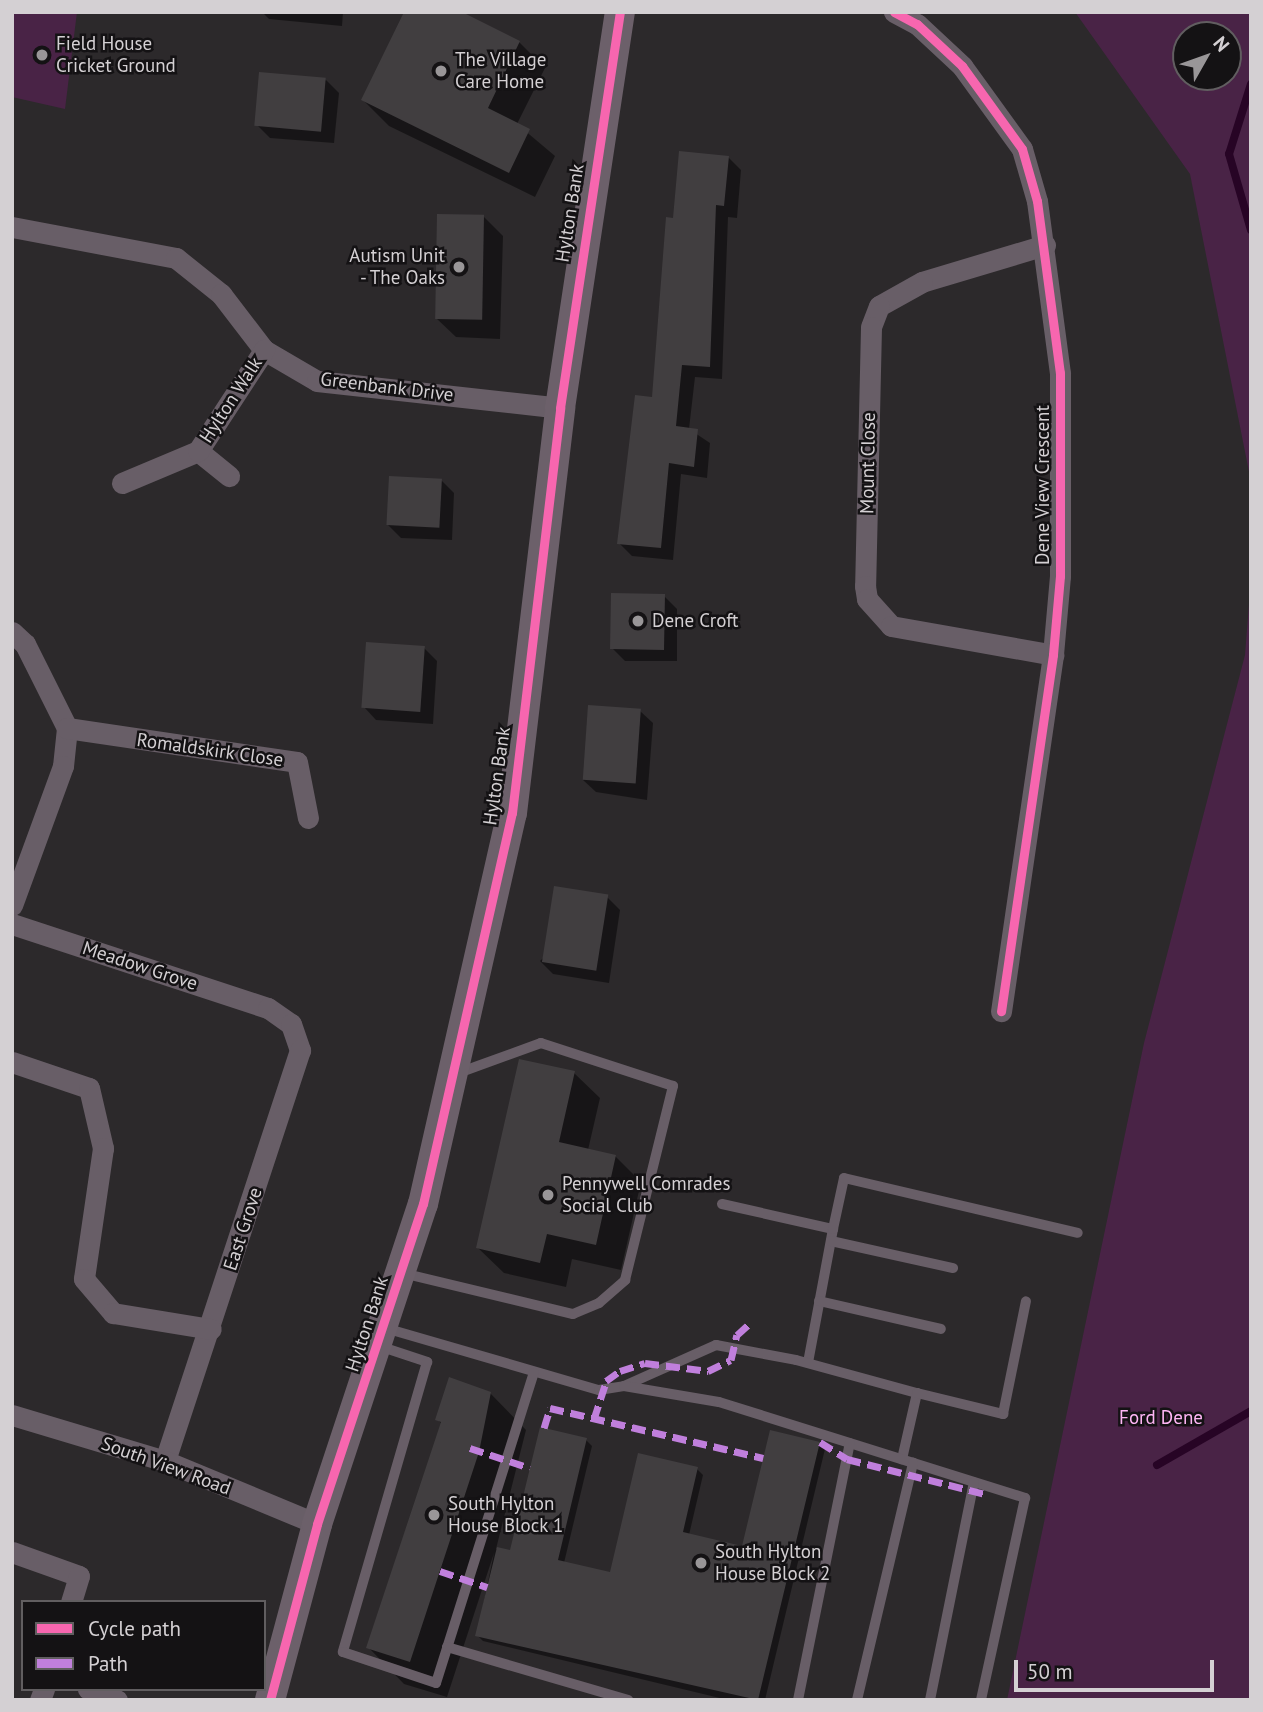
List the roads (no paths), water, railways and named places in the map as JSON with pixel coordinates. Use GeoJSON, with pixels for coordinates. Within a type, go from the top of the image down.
{"type":"FeatureCollection","features":[{"type":"Feature","properties":{"kind":"street","name":"Hylton Bank"},"geometry":{"type":"LineString","coordinates":[[270,1700],[317,1524],[402,1273],[452,1075],[512,813],[560,408],[620,12]]}},
{"type":"Feature","properties":{"kind":"street","name":"Dene View Crescent"},"geometry":{"type":"LineString","coordinates":[[894,12],[917,24],[962,65],[996,107],[1022,149],[1045,245],[1060,373],[1060,576],[1053,655],[1001,1011]]}},
{"type":"Feature","properties":{"kind":"street","name":"Greenbank Drive"},"geometry":{"type":"LineString","coordinates":[[12,227],[127,243],[176,258],[221,294],[264,350],[317,381],[560,408]]}},
{"type":"Feature","properties":{"kind":"street","name":"Mount Close"},"geometry":{"type":"LineString","coordinates":[[1045,245],[922,282],[879,306],[871,327],[865,586],[867,599],[891,626],[1053,655]]}},
{"type":"Feature","properties":{"kind":"street","name":"Hylton Walk"},"geometry":{"type":"LineString","coordinates":[[122,483],[198,451],[264,350]]}},
{"type":"Feature","properties":{"kind":"street","name":"Hylton Walk"},"geometry":{"type":"LineString","coordinates":[[198,451],[229,476]]}},
{"type":"Feature","properties":{"kind":"street"},"geometry":{"type":"LineString","coordinates":[[12,632],[25,644],[67,728],[64,766],[12,905]]}},
{"type":"Feature","properties":{"kind":"street","name":"Romaldskirk Close"},"geometry":{"type":"LineString","coordinates":[[67,728],[297,762],[308,818]]}},
{"type":"Feature","properties":{"kind":"street","name":"Meadow Grove"},"geometry":{"type":"LineString","coordinates":[[12,924],[268,1008]]}},
{"type":"Feature","properties":{"kind":"street","name":"East Grove"},"geometry":{"type":"LineString","coordinates":[[166,1461],[300,1050],[291,1024],[268,1008]]}},
{"type":"Feature","properties":{"kind":"street"},"geometry":{"type":"LineString","coordinates":[[12,1062],[89,1088],[103,1148],[85,1279],[113,1313],[211,1329]]}},
{"type":"Feature","properties":{"kind":"street","name":"South View Road"},"geometry":{"type":"LineString","coordinates":[[12,1415],[166,1461],[317,1524]]}},
{"type":"Feature","properties":{"kind":"street"},"geometry":{"type":"LineString","coordinates":[[12,1552],[79,1576],[72,1600]]}},
{"type":"Feature","properties":{"kind":"street"},"geometry":{"type":"LineString","coordinates":[[93,1691],[117,1700]]}},
{"type":"Feature","properties":{"kind":"lane"},"geometry":{"type":"LineString","coordinates":[[402,1273],[573,1314],[599,1303],[625,1280],[673,1086],[541,1043],[452,1075]]}},
{"type":"Feature","properties":{"kind":"lane"},"geometry":{"type":"LineString","coordinates":[[808,1363],[844,1178],[1078,1233]]}},
{"type":"Feature","properties":{"kind":"lane"},"geometry":{"type":"LineString","coordinates":[[722,1204],[953,1268]]}},
{"type":"Feature","properties":{"kind":"lane"},"geometry":{"type":"LineString","coordinates":[[819,1301],[941,1329]]}},
{"type":"Feature","properties":{"kind":"lane"},"geometry":{"type":"LineString","coordinates":[[624,1387],[716,1345],[808,1363],[1003,1413],[1026,1301]]}},
{"type":"Feature","properties":{"kind":"lane"},"geometry":{"type":"LineString","coordinates":[[382,1337],[599,1390],[624,1387],[719,1402],[1025,1498],[981,1700]]}},
{"type":"Feature","properties":{"kind":"lane"},"geometry":{"type":"LineString","coordinates":[[382,1337],[427,1362],[344,1652],[436,1683],[534,1373]]}},
{"type":"Feature","properties":{"kind":"lane"},"geometry":{"type":"LineString","coordinates":[[857,1700],[908,1461],[918,1393]]}},
{"type":"Feature","properties":{"kind":"lane"},"geometry":{"type":"LineString","coordinates":[[798,1700],[850,1443]]}},
{"type":"Feature","properties":{"kind":"lane"},"geometry":{"type":"LineString","coordinates":[[930,1700],[974,1482]]}},
{"type":"Feature","properties":{"kind":"lane"},"geometry":{"type":"LineString","coordinates":[[447,1647],[628,1700]]}},
{"type":"Feature","properties":{"kind":"waterway"},"geometry":{"type":"LineString","coordinates":[[1251,84],[1229,154],[1251,230]]}},
{"type":"Feature","properties":{"kind":"waterway"},"geometry":{"type":"LineString","coordinates":[[1157,1465],[1251,1411]]}},
{"type":"Feature","properties":{"kind":"place","name":"Field House Cricket Ground"},"geometry":{"type":"Point","coordinates":[42,55]}},
{"type":"Feature","properties":{"kind":"place","name":"The Village Care Home"},"geometry":{"type":"Point","coordinates":[441,71]}},
{"type":"Feature","properties":{"kind":"place","name":"Autism Unit - The Oaks"},"geometry":{"type":"Point","coordinates":[459,267]}},
{"type":"Feature","properties":{"kind":"place","name":"Dene Croft"},"geometry":{"type":"Point","coordinates":[638,621]}},
{"type":"Feature","properties":{"kind":"place","name":"Pennywell Comrades Social Club"},"geometry":{"type":"Point","coordinates":[548,1195]}},
{"type":"Feature","properties":{"kind":"place","name":"South Hylton House Block 1"},"geometry":{"type":"Point","coordinates":[434,1515]}},
{"type":"Feature","properties":{"kind":"place","name":"South Hylton House Block 2"},"geometry":{"type":"Point","coordinates":[701,1563]}},
{"type":"Feature","properties":{"kind":"park label","name":"Ford Dene"},"geometry":{"type":"Point","coordinates":[1161,1418]}}]}
